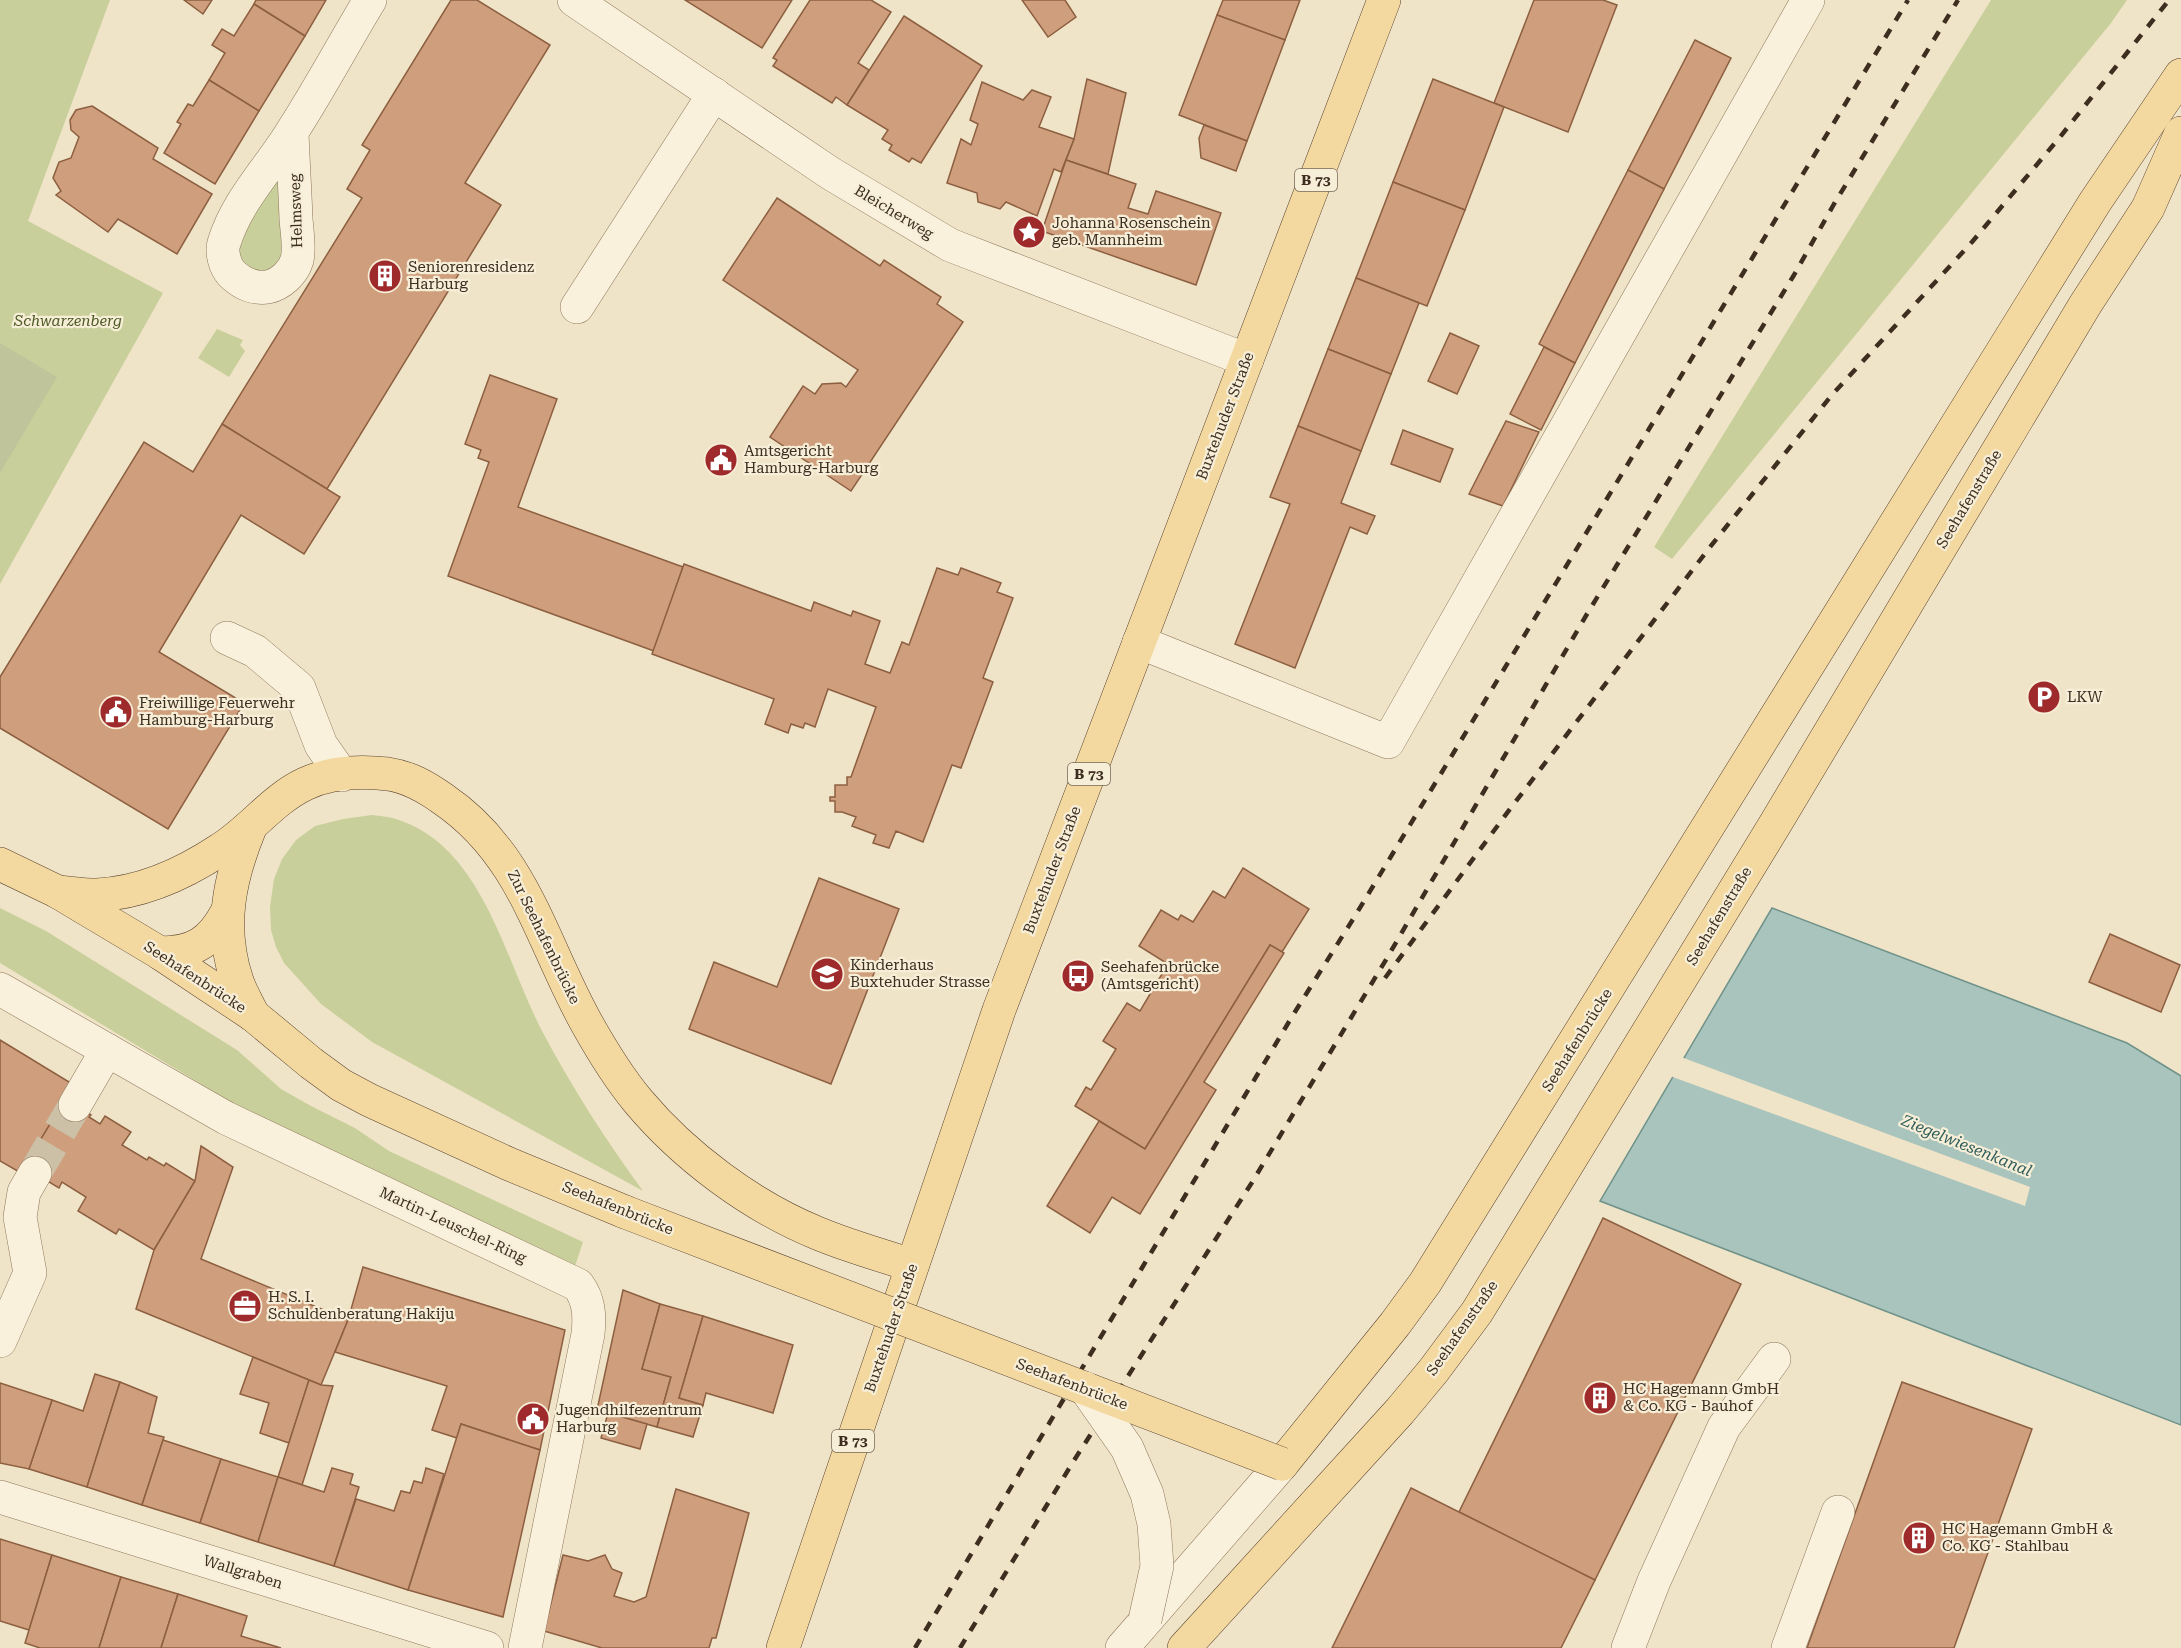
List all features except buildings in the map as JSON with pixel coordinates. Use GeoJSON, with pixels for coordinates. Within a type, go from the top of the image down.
{"type":"FeatureCollection","features":[{"type":"Feature","properties":{"kind":"main road","name":"Buxtehuder Straße"},"geometry":{"type":"LineString","coordinates":[[783,1648],[999,1010],[1384,0]]}},
{"type":"Feature","properties":{"kind":"main road","name":"Seehafenbrücke"},"geometry":{"type":"LineString","coordinates":[[0,864],[57,892],[160,953],[253,1015],[341,1085],[369,1100],[509,1164],[625,1212],[1282,1464],[1358,1372],[1425,1283],[2095,202],[2181,75]]}},
{"type":"Feature","properties":{"kind":"main road","name":"Seehafenstraße"},"geometry":{"type":"LineString","coordinates":[[1184,1648],[1400,1411],[1477,1312],[1777,821],[2079,315],[2148,208],[2181,133]]}},
{"type":"Feature","properties":{"kind":"main road","name":"Zur Seehafenbrücke"},"geometry":{"type":"LineString","coordinates":[[253,1015],[237,982],[229,947],[227,912],[231,883],[250,828],[274,806],[305,784],[326,777],[355,772],[390,774],[414,781],[455,806],[495,845],[514,872],[585,1021],[610,1062],[645,1108],[672,1137],[743,1193],[815,1233],[912,1265]]}},
{"type":"Feature","properties":{"kind":"main road"},"geometry":{"type":"LineString","coordinates":[[57,892],[96,895],[136,889],[197,865],[250,828]]}},
{"type":"Feature","properties":{"kind":"main road"},"geometry":{"type":"LineString","coordinates":[[160,953],[177,953],[193,948],[219,927],[227,912]]}},
{"type":"Feature","properties":{"kind":"street"},"geometry":{"type":"LineString","coordinates":[[292,132],[370,0]]}},
{"type":"Feature","properties":{"kind":"street","name":"Bleicherweg"},"geometry":{"type":"LineString","coordinates":[[574,0],[830,173],[950,245],[1247,360]]}},
{"type":"Feature","properties":{"kind":"street"},"geometry":{"type":"LineString","coordinates":[[1139,642],[1388,741],[1808,0]]}},
{"type":"Feature","properties":{"kind":"street"},"geometry":{"type":"LineString","coordinates":[[576,307],[714,94]]}},
{"type":"Feature","properties":{"kind":"street"},"geometry":{"type":"LineString","coordinates":[[227,638],[255,651],[299,688],[321,745],[342,775]]}},
{"type":"Feature","properties":{"kind":"street","name":"Martin-Leuschel-Ring"},"geometry":{"type":"LineString","coordinates":[[0,989],[226,1118],[578,1285],[584,1293],[590,1316],[588,1334],[525,1648]]}},
{"type":"Feature","properties":{"kind":"street"},"geometry":{"type":"LineString","coordinates":[[75,1105],[107,1050]]}},
{"type":"Feature","properties":{"kind":"street"},"geometry":{"type":"LineString","coordinates":[[0,1341],[30,1273],[20,1216],[24,1192],[35,1173]]}},
{"type":"Feature","properties":{"kind":"street"},"geometry":{"type":"LineString","coordinates":[[1628,1648],[1653,1581],[1724,1428],[1774,1359]]}},
{"type":"Feature","properties":{"kind":"street"},"geometry":{"type":"LineString","coordinates":[[1085,1388],[1127,1448],[1147,1494],[1154,1524],[1157,1566],[1145,1620]]}},
{"type":"Feature","properties":{"kind":"street","name":"Seehafenbrücke"},"geometry":{"type":"LineString","coordinates":[[1122,1648],[1282,1464]]}},
{"type":"Feature","properties":{"kind":"street","name":"Wallgraben"},"geometry":{"type":"LineString","coordinates":[[0,1497],[487,1648]]}},
{"type":"Feature","properties":{"kind":"street"},"geometry":{"type":"LineString","coordinates":[[1788,1648],[1838,1512]]}},
{"type":"Feature","properties":{"kind":"green space","name":"Schwarzenberg"},"geometry":{"type":"Polygon","coordinates":[[[0,0],[110,0],[28,221],[163,293],[0,584],[0,0]]]}},
{"type":"Feature","properties":{"kind":"green space"},"geometry":{"type":"Polygon","coordinates":[[[1991,0],[2127,0],[2111,23],[1672,559],[1654,547],[1991,0]]]}},
{"type":"Feature","properties":{"kind":"green space"},"geometry":{"type":"Polygon","coordinates":[[[278,178],[284,237],[282,252],[277,264],[267,271],[253,271],[240,259],[239,239],[278,178]]]}},
{"type":"Feature","properties":{"kind":"green space"},"geometry":{"type":"Polygon","coordinates":[[[217,329],[243,340],[240,345],[245,351],[229,377],[198,358],[217,329]]]}},
{"type":"Feature","properties":{"kind":"green space"},"geometry":{"type":"Polygon","coordinates":[[[0,343],[57,377],[0,473],[0,343]]]}},
{"type":"Feature","properties":{"kind":"green space"},"geometry":{"type":"Polygon","coordinates":[[[372,815],[399,820],[428,834],[452,855],[471,880],[488,909],[552,1050],[589,1112],[643,1191],[372,1042],[321,1004],[284,963],[271,930],[270,907],[274,879],[282,859],[296,840],[315,826],[372,815]]]}},
{"type":"Feature","properties":{"kind":"green space"},"geometry":{"type":"Polygon","coordinates":[[[0,908],[46,931],[237,1050],[281,1089],[355,1128],[389,1151],[583,1242],[575,1266],[239,1107],[0,963],[0,908]]]}},
{"type":"Feature","properties":{"kind":"water","name":"Ziegelwiesenkanal"},"geometry":{"type":"Polygon","coordinates":[[[1772,908],[2127,1043],[2181,1076],[2181,1425],[1600,1201],[1772,908]]]}},
{"type":"Feature","properties":{"kind":"pier"},"geometry":{"type":"Polygon","coordinates":[[[1681,1057],[2030,1187],[2025,1206],[1670,1076],[1681,1057]]]}},
{"type":"Feature","properties":{"kind":"tunnel"},"geometry":{"type":"LineString","coordinates":[[35,1173],[75,1105]]}},
{"type":"Feature","properties":{"kind":"railway"},"geometry":{"type":"LineString","coordinates":[[915,1648],[1293,1015],[1908,0]]}},
{"type":"Feature","properties":{"kind":"railway"},"geometry":{"type":"LineString","coordinates":[[960,1648],[1073,1462],[1251,1184],[1387,958],[1587,614],[1794,275],[1834,204],[1958,0]]}},
{"type":"Feature","properties":{"kind":"railway"},"geometry":{"type":"LineString","coordinates":[[1385,978],[1510,809],[1710,547],[1831,396],[1972,242],[2060,137],[2169,0]]}},
{"type":"Feature","properties":{"kind":"place","name":"Johanna Rosenschein geb. Mannheim"},"geometry":{"type":"Point","coordinates":[1029,232]}},
{"type":"Feature","properties":{"kind":"place","name":"Seniorenresidenz Harburg"},"geometry":{"type":"Point","coordinates":[385,276]}},
{"type":"Feature","properties":{"kind":"place","name":"Amtsgericht Hamburg-Harburg"},"geometry":{"type":"Point","coordinates":[721,460]}},
{"type":"Feature","properties":{"kind":"place","name":"LKW"},"geometry":{"type":"Point","coordinates":[2044,697]}},
{"type":"Feature","properties":{"kind":"place","name":"Freiwillige Feuerwehr Hamburg-Harburg"},"geometry":{"type":"Point","coordinates":[116,712]}},
{"type":"Feature","properties":{"kind":"place","name":"Kinderhaus Buxtehuder Strasse"},"geometry":{"type":"Point","coordinates":[827,974]}},
{"type":"Feature","properties":{"kind":"place","name":"Seehafenbrücke (Amtsgericht)"},"geometry":{"type":"Point","coordinates":[1078,976]}},
{"type":"Feature","properties":{"kind":"place","name":"H. S. I. Schuldenberatung Hakiju"},"geometry":{"type":"Point","coordinates":[245,1306]}},
{"type":"Feature","properties":{"kind":"place","name":"HC Hagemann GmbH & Co. KG - Bauhof"},"geometry":{"type":"Point","coordinates":[1600,1398]}},
{"type":"Feature","properties":{"kind":"place","name":"Jugendhilfezentrum Harburg"},"geometry":{"type":"Point","coordinates":[533,1419]}},
{"type":"Feature","properties":{"kind":"place","name":"HC Hagemann GmbH & Co. KG - Stahlbau"},"geometry":{"type":"Point","coordinates":[1919,1538]}}]}
